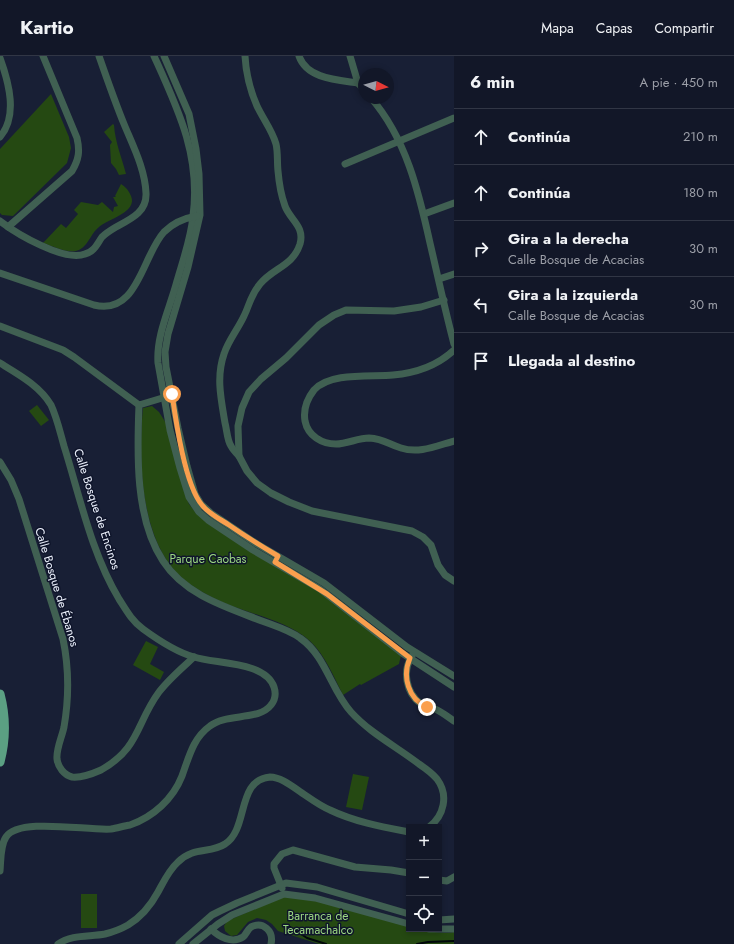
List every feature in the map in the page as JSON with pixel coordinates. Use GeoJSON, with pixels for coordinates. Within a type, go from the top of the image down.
{"type":"FeatureCollection","features":[{"type":"Feature","properties":{"kind":"main road"},"geometry":{"type":"LineString","coordinates":[[0,694],[3,706],[5,728],[4,745],[0,762]]}},
{"type":"Feature","properties":{"kind":"street"},"geometry":{"type":"LineString","coordinates":[[8,227],[72,171],[78,161],[80,150],[77,138],[43,56]]}},
{"type":"Feature","properties":{"kind":"street"},"geometry":{"type":"LineString","coordinates":[[0,221],[35,243],[76,256],[86,254],[93,250],[103,236],[110,230],[133,218],[142,211],[146,203],[146,194],[145,183],[138,157],[98,56]]}},
{"type":"Feature","properties":{"kind":"street"},"geometry":{"type":"LineString","coordinates":[[154,56],[168,85],[188,138],[194,173],[197,216]]}},
{"type":"Feature","properties":{"kind":"street"},"geometry":{"type":"LineString","coordinates":[[164,56],[185,104],[191,124],[199,174],[197,216],[158,345],[158,363],[168,396],[178,461],[186,490],[199,512],[208,520],[254,550],[276,559],[331,588],[412,655],[454,687]]}},
{"type":"Feature","properties":{"kind":"street"},"geometry":{"type":"LineString","coordinates":[[245,56],[248,84],[257,106],[274,134],[280,189],[285,208],[296,222],[301,232],[300,243],[294,255],[286,265],[270,274],[261,282],[252,295],[245,313],[222,358],[219,383],[220,395],[231,446],[239,456],[247,471],[257,483],[270,493],[289,502],[312,511],[412,531],[423,536],[431,545],[438,565],[445,575],[454,581]]}},
{"type":"Feature","properties":{"kind":"street"},"geometry":{"type":"LineString","coordinates":[[299,56],[308,69],[317,75],[331,79],[358,83],[350,56]]}},
{"type":"Feature","properties":{"kind":"street"},"geometry":{"type":"LineString","coordinates":[[0,58],[4,70],[11,106],[10,119],[5,132],[0,137]]}},
{"type":"Feature","properties":{"kind":"street"},"geometry":{"type":"LineString","coordinates":[[375,104],[398,141],[410,170],[424,214],[454,344]]}},
{"type":"Feature","properties":{"kind":"street"},"geometry":{"type":"LineString","coordinates":[[345,164],[454,118]]}},
{"type":"Feature","properties":{"kind":"street"},"geometry":{"type":"LineString","coordinates":[[424,214],[454,203]]}},
{"type":"Feature","properties":{"kind":"street"},"geometry":{"type":"LineString","coordinates":[[0,272],[94,305],[104,307],[115,305],[124,300],[130,292],[164,232],[176,223],[197,216]]}},
{"type":"Feature","properties":{"kind":"street"},"geometry":{"type":"LineString","coordinates":[[439,279],[454,274]]}},
{"type":"Feature","properties":{"kind":"street"},"geometry":{"type":"LineString","coordinates":[[239,456],[238,426],[242,408],[249,392],[319,325],[334,315],[346,310],[394,312],[421,307],[444,300]]}},
{"type":"Feature","properties":{"kind":"street"},"geometry":{"type":"LineString","coordinates":[[0,326],[63,350],[139,405]]}},
{"type":"Feature","properties":{"kind":"street"},"geometry":{"type":"LineString","coordinates":[[454,350],[436,364],[423,368],[394,375],[343,377],[325,382],[316,389],[308,399],[305,408],[304,420],[307,428],[314,437],[324,442],[336,444],[368,438],[385,441],[401,448],[423,450],[454,441]]}},
{"type":"Feature","properties":{"kind":"street","name":"Calle Bosque de Encinos"},"geometry":{"type":"LineString","coordinates":[[0,363],[22,377],[45,396],[51,405],[100,562],[114,590],[133,621],[161,641],[194,657],[248,667],[262,673],[271,680],[275,688],[275,698],[270,707],[260,712],[222,719],[211,724],[201,733],[193,746],[176,789],[166,801],[148,817],[131,824],[112,829],[29,827],[14,830],[7,835],[3,842],[0,871]]}},
{"type":"Feature","properties":{"kind":"street"},"geometry":{"type":"LineString","coordinates":[[139,405],[168,396]]}},
{"type":"Feature","properties":{"kind":"street"},"geometry":{"type":"LineString","coordinates":[[139,405],[138,450],[142,496],[148,529],[162,560],[175,576],[202,596],[226,608],[287,630],[308,644],[321,661],[346,706],[357,718],[414,760],[438,780],[443,790],[443,806],[436,820],[432,824]]}},
{"type":"Feature","properties":{"kind":"street","name":"Calle Bosque de Ébanos"},"geometry":{"type":"LineString","coordinates":[[0,462],[11,480],[19,499],[63,640],[68,681],[64,727],[57,754],[58,764],[65,773],[71,777],[87,775],[110,764],[121,756],[133,741],[150,706],[159,692],[194,657]]}},
{"type":"Feature","properties":{"kind":"street"},"geometry":{"type":"LineString","coordinates":[[412,655],[454,676]]}},
{"type":"Feature","properties":{"kind":"street"},"geometry":{"type":"LineString","coordinates":[[412,655],[407,668],[406,678],[409,688],[414,696],[420,704],[441,712],[454,721]]}},
{"type":"Feature","properties":{"kind":"street"},"geometry":{"type":"LineString","coordinates":[[58,944],[68,938],[113,932],[136,919],[153,901],[170,871],[179,861],[194,851],[216,848],[229,841],[236,830],[249,789],[265,778],[275,778],[284,781],[328,810],[346,817],[406,831]]}},
{"type":"Feature","properties":{"kind":"street"},"geometry":{"type":"LineString","coordinates":[[284,894],[274,868],[274,864],[282,854],[293,850],[355,867],[406,872]]}},
{"type":"Feature","properties":{"kind":"street"},"geometry":{"type":"LineString","coordinates":[[442,880],[447,881],[454,877]]}},
{"type":"Feature","properties":{"kind":"street"},"geometry":{"type":"LineString","coordinates":[[179,944],[212,915],[286,883],[317,887],[406,913]]}},
{"type":"Feature","properties":{"kind":"street"},"geometry":{"type":"LineString","coordinates":[[193,944],[211,929],[232,915],[284,894],[315,898],[406,923]]}},
{"type":"Feature","properties":{"kind":"street"},"geometry":{"type":"LineString","coordinates":[[442,920],[454,919]]}},
{"type":"Feature","properties":{"kind":"street"},"geometry":{"type":"LineString","coordinates":[[211,929],[222,939],[236,940],[244,936],[251,927],[260,925],[266,928],[270,933],[272,939],[271,944]]}},
{"type":"Feature","properties":{"kind":"street"},"geometry":{"type":"LineString","coordinates":[[442,929],[454,929]]}},
{"type":"Feature","properties":{"kind":"green space"},"geometry":{"type":"Polygon","coordinates":[[[51,94],[69,137],[71,148],[67,163],[13,216],[2,215],[0,213],[0,149],[51,94]]]}},
{"type":"Feature","properties":{"kind":"green space"},"geometry":{"type":"Polygon","coordinates":[[[113,124],[126,174],[119,175],[111,163],[110,145],[112,142],[104,132],[113,124]]]}},
{"type":"Feature","properties":{"kind":"green space"},"geometry":{"type":"Polygon","coordinates":[[[121,184],[127,189],[131,196],[132,202],[130,206],[126,211],[99,227],[83,247],[76,251],[68,251],[43,243],[61,224],[66,228],[78,214],[74,210],[81,202],[98,205],[102,202],[113,212],[114,207],[118,206],[113,197],[116,197],[115,196],[121,184]]]}},
{"type":"Feature","properties":{"kind":"green space"},"geometry":{"type":"Polygon","coordinates":[[[37,405],[49,420],[41,426],[29,411],[37,405]]]}},
{"type":"Feature","properties":{"kind":"green space","name":"Parque Caobas"},"geometry":{"type":"Polygon","coordinates":[[[152,406],[159,412],[166,423],[184,491],[189,504],[197,514],[318,591],[401,655],[399,664],[361,685],[360,684],[343,695],[329,666],[310,641],[301,634],[281,623],[237,608],[214,598],[183,579],[178,574],[165,558],[156,539],[144,496],[141,449],[143,408],[152,406]]]}},
{"type":"Feature","properties":{"kind":"green space"},"geometry":{"type":"Polygon","coordinates":[[[146,641],[158,647],[150,664],[164,672],[160,680],[133,665],[146,641]]]}},
{"type":"Feature","properties":{"kind":"green space"},"geometry":{"type":"Polygon","coordinates":[[[353,774],[369,777],[362,810],[346,807],[353,774]]]}},
{"type":"Feature","properties":{"kind":"green space"},"geometry":{"type":"Polygon","coordinates":[[[81,894],[97,894],[97,928],[81,928],[81,894]]]}},
{"type":"Feature","properties":{"kind":"green space","name":"Barranca de Tecamachalco"},"geometry":{"type":"Polygon","coordinates":[[[285,896],[314,900],[406,925],[406,932],[454,932],[454,944],[319,944],[278,931],[266,920],[257,918],[248,922],[237,935],[231,936],[225,931],[224,926],[227,921],[285,896]]]}},
{"type":"Feature","properties":{"kind":"waterway"},"geometry":{"type":"LineString","coordinates":[[287,925],[307,938],[326,944]]}},
{"type":"Feature","properties":{"kind":"waterway"},"geometry":{"type":"LineString","coordinates":[[417,944],[454,941]]}},
{"type":"Feature","properties":{"kind":"route"},"geometry":{"type":"LineString","coordinates":[[172,394],[174,412],[181,444],[193,488],[201,504],[212,514],[278,556],[275,562],[327,594],[410,658],[406,673],[407,683],[418,702],[427,707]]}}]}
